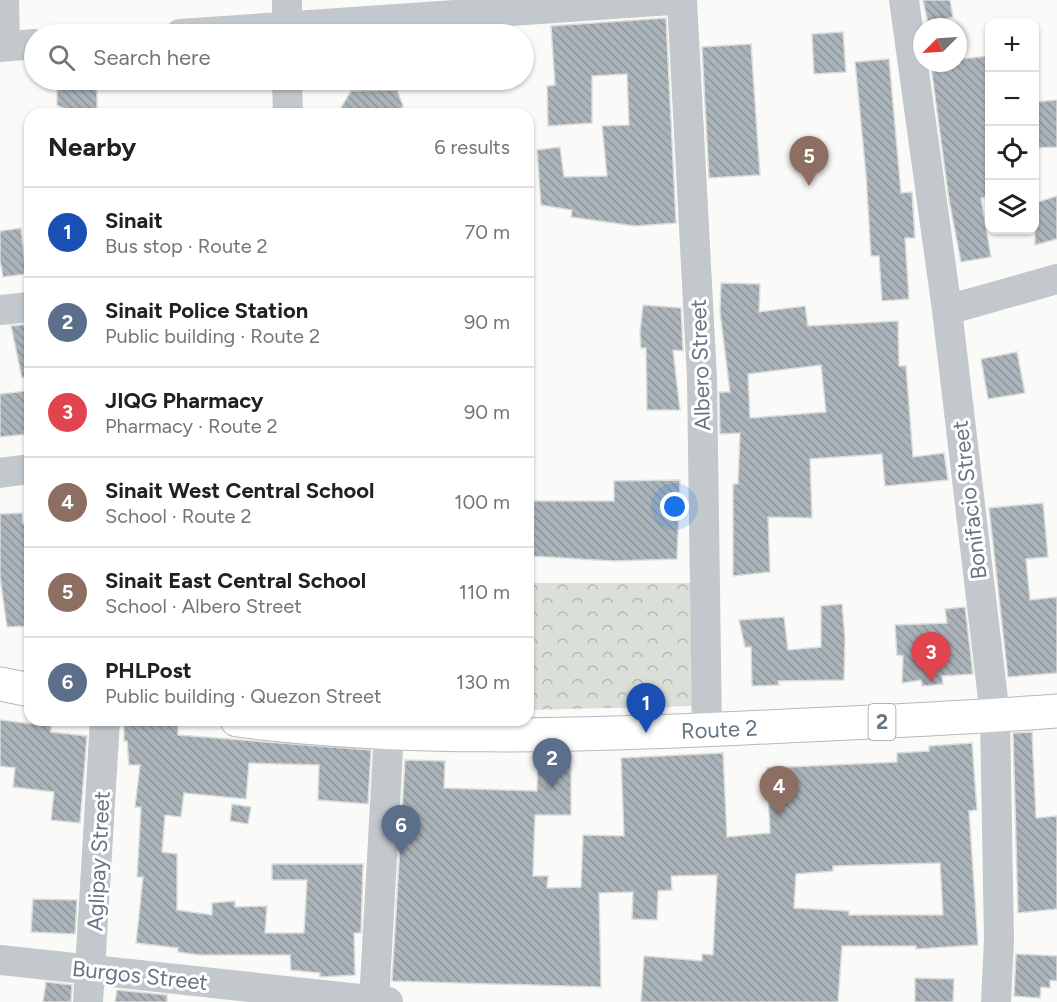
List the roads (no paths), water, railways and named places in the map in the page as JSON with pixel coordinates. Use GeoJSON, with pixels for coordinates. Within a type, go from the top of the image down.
{"type":"FeatureCollection","features":[{"type":"Feature","properties":{"kind":"highway"},"geometry":{"type":"LineString","coordinates":[[0,684],[24,689]]}},
{"type":"Feature","properties":{"kind":"highway","name":"Route 2"},"geometry":{"type":"LineString","coordinates":[[321,726],[389,732],[519,737],[707,730],[1057,711]]}},
{"type":"Feature","properties":{"kind":"street"},"geometry":{"type":"LineString","coordinates":[[4,0],[2,47],[24,45]]}},
{"type":"Feature","properties":{"kind":"street"},"geometry":{"type":"LineString","coordinates":[[262,24],[671,0]]}},
{"type":"Feature","properties":{"kind":"street","name":"Albero Street"},"geometry":{"type":"LineString","coordinates":[[682,0],[702,379],[707,730]]}},
{"type":"Feature","properties":{"kind":"street","name":"Bonifacio Street"},"geometry":{"type":"LineString","coordinates":[[904,0],[947,310],[995,716],[999,940],[996,1002]]}},
{"type":"Feature","properties":{"kind":"street"},"geometry":{"type":"LineString","coordinates":[[288,90],[288,108]]}},
{"type":"Feature","properties":{"kind":"street"},"geometry":{"type":"LineString","coordinates":[[947,310],[1057,279]]}},
{"type":"Feature","properties":{"kind":"street"},"geometry":{"type":"LineString","coordinates":[[0,310],[24,308]]}},
{"type":"Feature","properties":{"kind":"street"},"geometry":{"type":"LineString","coordinates":[[0,473],[24,470]]}},
{"type":"Feature","properties":{"kind":"street","name":"Aglipay Street"},"geometry":{"type":"LineString","coordinates":[[88,1002],[92,970],[105,726]]}},
{"type":"Feature","properties":{"kind":"street"},"geometry":{"type":"LineString","coordinates":[[379,1002],[389,732]]}},
{"type":"Feature","properties":{"kind":"street","name":"Burgos Street"},"geometry":{"type":"LineString","coordinates":[[0,960],[379,1002]]}},
{"type":"Feature","properties":{"kind":"place","name":"Sinait East Central School"},"geometry":{"type":"Point","coordinates":[809,186]}},
{"type":"Feature","properties":{"kind":"place","name":"JIQG Pharmacy"},"geometry":{"type":"Point","coordinates":[931,682]}},
{"type":"Feature","properties":{"kind":"place","name":"Sinait"},"geometry":{"type":"Point","coordinates":[646,733]}},
{"type":"Feature","properties":{"kind":"place","name":"Sinait Police Station"},"geometry":{"type":"Point","coordinates":[552,788]}},
{"type":"Feature","properties":{"kind":"place","name":"Sinait West Central School"},"geometry":{"type":"Point","coordinates":[779,816]}},
{"type":"Feature","properties":{"kind":"place","name":"PHLPost"},"geometry":{"type":"Point","coordinates":[401,855]}}]}
